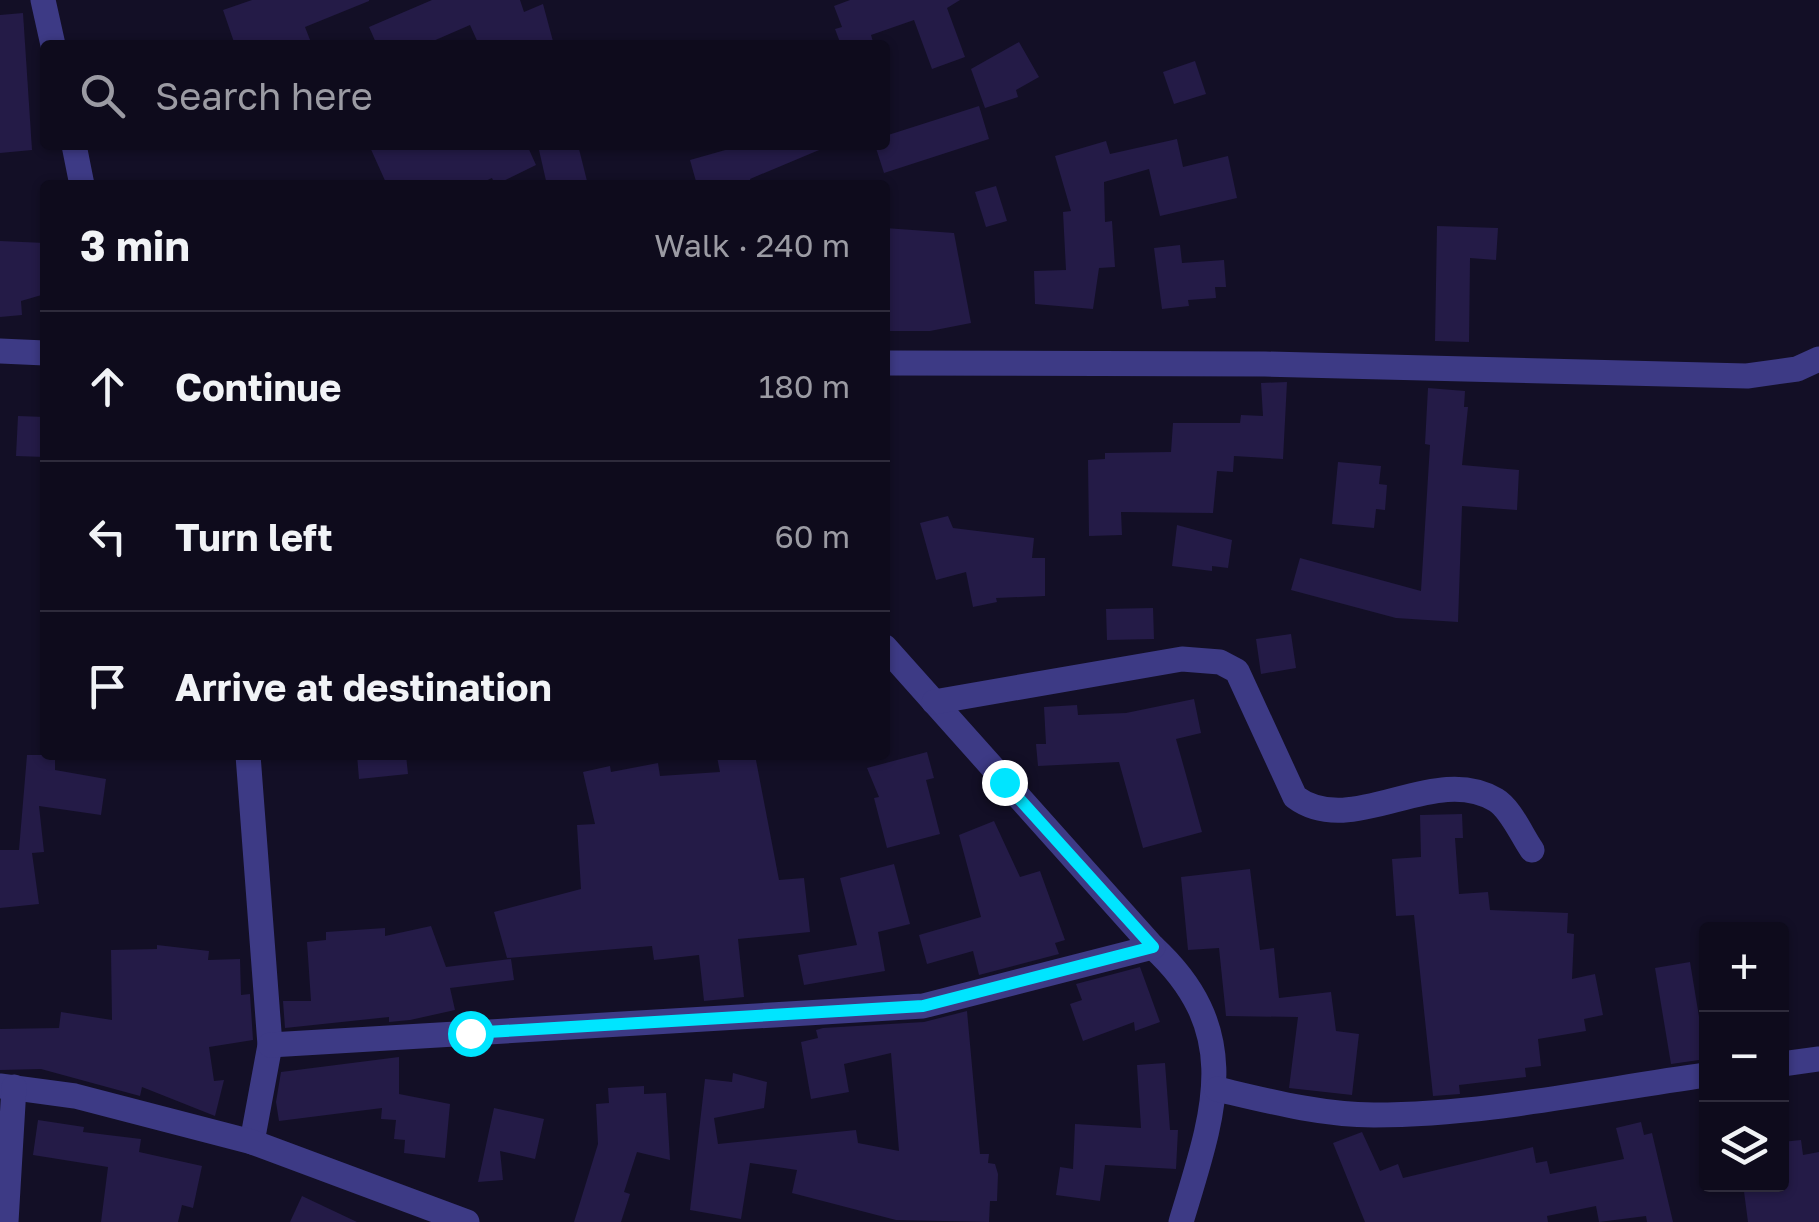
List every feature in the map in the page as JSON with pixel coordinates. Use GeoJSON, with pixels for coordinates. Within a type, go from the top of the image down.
{"type":"FeatureCollection","features":[{"type":"Feature","properties":{"kind":"street"},"geometry":{"type":"LineString","coordinates":[[43,0],[52,40]]}},
{"type":"Feature","properties":{"kind":"street"},"geometry":{"type":"LineString","coordinates":[[75,150],[81,180]]}},
{"type":"Feature","properties":{"kind":"street"},"geometry":{"type":"LineString","coordinates":[[0,351],[40,353]]}},
{"type":"Feature","properties":{"kind":"street"},"geometry":{"type":"LineString","coordinates":[[890,363],[1265,364],[1747,376],[1797,369],[1819,359]]}},
{"type":"Feature","properties":{"kind":"street"},"geometry":{"type":"LineString","coordinates":[[890,653],[1153,947],[1184,976],[1205,1012],[1216,1089],[1181,1222]]}},
{"type":"Feature","properties":{"kind":"street"},"geometry":{"type":"LineString","coordinates":[[934,702],[1182,659],[1220,662],[1237,671],[1295,797],[1312,810],[1344,809],[1443,790],[1474,790],[1500,802],[1532,850]]}},
{"type":"Feature","properties":{"kind":"street"},"geometry":{"type":"LineString","coordinates":[[248,760],[270,1044],[252,1142]]}},
{"type":"Feature","properties":{"kind":"street"},"geometry":{"type":"LineString","coordinates":[[270,1044],[923,1006],[1153,947]]}},
{"type":"Feature","properties":{"kind":"street"},"geometry":{"type":"LineString","coordinates":[[1789,1063],[1819,1059]]}},
{"type":"Feature","properties":{"kind":"street"},"geometry":{"type":"LineString","coordinates":[[1216,1089],[1310,1110],[1372,1115],[1444,1112],[1699,1076]]}},
{"type":"Feature","properties":{"kind":"street"},"geometry":{"type":"LineString","coordinates":[[6,1222],[7,1086],[75,1096],[252,1142],[467,1222]]}},
{"type":"Feature","properties":{"kind":"building"},"geometry":{"type":"Polygon","coordinates":[[[252,0],[369,0],[305,27],[310,40],[233,40],[223,10],[252,0]]]}},
{"type":"Feature","properties":{"kind":"building"},"geometry":{"type":"Polygon","coordinates":[[[432,0],[520,0],[524,12],[543,4],[553,40],[477,40],[470,25],[436,40],[375,40],[369,27],[432,0]]]}},
{"type":"Feature","properties":{"kind":"building"},"geometry":{"type":"Polygon","coordinates":[[[850,0],[960,0],[947,8],[965,57],[932,69],[914,20],[871,35],[872,40],[839,40],[835,29],[842,27],[834,6],[850,0]]]}},
{"type":"Feature","properties":{"kind":"building"},"geometry":{"type":"Polygon","coordinates":[[[23,13],[32,150],[0,153],[0,15],[23,13]]]}},
{"type":"Feature","properties":{"kind":"building"},"geometry":{"type":"Polygon","coordinates":[[[1019,42],[1039,77],[1016,90],[1018,97],[985,108],[971,69],[1019,42]]]}},
{"type":"Feature","properties":{"kind":"building"},"geometry":{"type":"Polygon","coordinates":[[[1195,61],[1206,94],[1174,104],[1163,72],[1195,61]]]}},
{"type":"Feature","properties":{"kind":"building"},"geometry":{"type":"Polygon","coordinates":[[[979,106],[989,139],[884,173],[877,150],[890,150],[890,134],[979,106]]]}},
{"type":"Feature","properties":{"kind":"building"},"geometry":{"type":"Polygon","coordinates":[[[1177,139],[1183,167],[1228,156],[1237,198],[1160,216],[1149,169],[1104,182],[1105,222],[1112,221],[1115,267],[1099,268],[1093,309],[1035,304],[1034,271],[1066,270],[1063,212],[1071,211],[1055,156],[1106,141],[1110,154],[1177,139]]]}},
{"type":"Feature","properties":{"kind":"building"},"geometry":{"type":"Polygon","coordinates":[[[371,150],[529,150],[536,165],[505,180],[385,180],[371,150]]]}},
{"type":"Feature","properties":{"kind":"building"},"geometry":{"type":"Polygon","coordinates":[[[539,150],[579,150],[587,180],[546,180],[539,150]]]}},
{"type":"Feature","properties":{"kind":"building"},"geometry":{"type":"Polygon","coordinates":[[[725,150],[819,150],[750,180],[696,180],[690,160],[725,150]]]}},
{"type":"Feature","properties":{"kind":"building"},"geometry":{"type":"Polygon","coordinates":[[[996,186],[1007,221],[986,227],[975,192],[996,186]]]}},
{"type":"Feature","properties":{"kind":"building"},"geometry":{"type":"Polygon","coordinates":[[[1437,226],[1498,228],[1496,260],[1470,258],[1469,342],[1435,341],[1437,226]]]}},
{"type":"Feature","properties":{"kind":"building"},"geometry":{"type":"Polygon","coordinates":[[[890,228],[954,233],[971,323],[930,331],[890,331],[890,228]]]}},
{"type":"Feature","properties":{"kind":"building"},"geometry":{"type":"Polygon","coordinates":[[[0,241],[40,243],[40,295],[21,301],[22,315],[0,317],[0,241]]]}},
{"type":"Feature","properties":{"kind":"building"},"geometry":{"type":"Polygon","coordinates":[[[1180,245],[1182,263],[1224,260],[1226,287],[1215,287],[1216,298],[1188,300],[1189,306],[1162,309],[1154,248],[1180,245]]]}},
{"type":"Feature","properties":{"kind":"building"},"geometry":{"type":"Polygon","coordinates":[[[1287,382],[1283,459],[1234,456],[1233,472],[1217,471],[1213,513],[1121,512],[1122,535],[1089,536],[1088,460],[1105,459],[1105,453],[1171,452],[1173,423],[1240,423],[1241,415],[1263,416],[1261,383],[1287,382]]]}},
{"type":"Feature","properties":{"kind":"building"},"geometry":{"type":"Polygon","coordinates":[[[1428,388],[1465,391],[1464,407],[1468,407],[1462,465],[1519,470],[1517,510],[1462,506],[1458,622],[1396,618],[1291,590],[1300,558],[1421,591],[1430,445],[1425,444],[1428,388]]]}},
{"type":"Feature","properties":{"kind":"building"},"geometry":{"type":"Polygon","coordinates":[[[18,416],[40,417],[40,457],[16,456],[18,416]]]}},
{"type":"Feature","properties":{"kind":"building"},"geometry":{"type":"Polygon","coordinates":[[[1338,462],[1381,466],[1379,484],[1387,485],[1385,510],[1376,509],[1374,528],[1332,524],[1338,462]]]}},
{"type":"Feature","properties":{"kind":"building"},"geometry":{"type":"Polygon","coordinates":[[[948,516],[953,528],[1034,538],[1032,558],[1045,558],[1045,596],[996,598],[997,602],[973,607],[966,572],[936,580],[920,523],[948,516]]]}},
{"type":"Feature","properties":{"kind":"building"},"geometry":{"type":"Polygon","coordinates":[[[1177,525],[1232,540],[1228,568],[1212,566],[1212,571],[1172,566],[1177,525]]]}},
{"type":"Feature","properties":{"kind":"building"},"geometry":{"type":"Polygon","coordinates":[[[1153,608],[1154,639],[1107,640],[1106,609],[1153,608]]]}},
{"type":"Feature","properties":{"kind":"building"},"geometry":{"type":"Polygon","coordinates":[[[1291,634],[1296,668],[1261,674],[1256,639],[1291,634]]]}},
{"type":"Feature","properties":{"kind":"building"},"geometry":{"type":"Polygon","coordinates":[[[1194,699],[1201,733],[1176,739],[1202,832],[1143,848],[1119,762],[1038,766],[1036,744],[1046,744],[1044,707],[1077,705],[1078,715],[1126,713],[1194,699]]]}},
{"type":"Feature","properties":{"kind":"building"},"geometry":{"type":"Polygon","coordinates":[[[927,752],[934,778],[926,780],[940,834],[887,848],[874,798],[879,797],[867,768],[927,752]]]}},
{"type":"Feature","properties":{"kind":"building"},"geometry":{"type":"Polygon","coordinates":[[[27,755],[55,760],[55,770],[106,779],[101,815],[39,806],[44,852],[32,853],[39,904],[0,908],[0,850],[19,850],[27,755]]]}},
{"type":"Feature","properties":{"kind":"building"},"geometry":{"type":"Polygon","coordinates":[[[357,760],[407,760],[408,774],[359,779],[357,760]]]}},
{"type":"Feature","properties":{"kind":"building"},"geometry":{"type":"Polygon","coordinates":[[[718,760],[756,760],[779,880],[804,878],[810,932],[738,939],[744,997],[704,1001],[699,955],[654,960],[652,946],[507,958],[494,912],[581,889],[577,825],[595,824],[583,772],[610,766],[611,772],[658,763],[660,776],[720,772],[718,760]]]}},
{"type":"Feature","properties":{"kind":"building"},"geometry":{"type":"Polygon","coordinates":[[[1462,814],[1463,838],[1455,838],[1459,894],[1488,892],[1490,910],[1568,913],[1567,933],[1574,934],[1572,979],[1595,974],[1603,1015],[1584,1019],[1586,1031],[1538,1039],[1541,1066],[1525,1068],[1526,1077],[1459,1085],[1460,1094],[1433,1096],[1414,915],[1396,916],[1392,859],[1421,857],[1420,815],[1462,814]]]}},
{"type":"Feature","properties":{"kind":"building"},"geometry":{"type":"Polygon","coordinates":[[[994,821],[1020,877],[1040,871],[1065,940],[1055,943],[1059,954],[979,975],[973,951],[927,964],[919,935],[981,917],[959,835],[994,821]]]}},
{"type":"Feature","properties":{"kind":"building"},"geometry":{"type":"Polygon","coordinates":[[[894,864],[910,924],[878,932],[885,971],[804,985],[798,955],[857,945],[840,878],[894,864]]]}},
{"type":"Feature","properties":{"kind":"building"},"geometry":{"type":"Polygon","coordinates":[[[1250,869],[1260,950],[1274,948],[1279,998],[1331,992],[1336,1031],[1359,1034],[1352,1095],[1289,1088],[1298,1017],[1226,1016],[1219,948],[1188,950],[1181,877],[1250,869]]]}},
{"type":"Feature","properties":{"kind":"building"},"geometry":{"type":"Polygon","coordinates":[[[431,926],[446,967],[511,959],[514,980],[450,988],[455,1010],[410,1020],[389,1022],[389,1017],[285,1028],[283,1001],[311,1001],[307,942],[326,940],[326,932],[385,928],[385,936],[431,926]]]}},
{"type":"Feature","properties":{"kind":"building"},"geometry":{"type":"Polygon","coordinates":[[[157,945],[209,951],[208,960],[240,959],[241,995],[250,994],[253,1040],[209,1047],[214,1081],[224,1080],[215,1116],[142,1087],[140,1096],[41,1069],[0,1070],[0,1029],[59,1028],[61,1012],[112,1020],[111,950],[157,949],[157,945]]]}},
{"type":"Feature","properties":{"kind":"building"},"geometry":{"type":"Polygon","coordinates":[[[1690,962],[1699,1017],[1699,1060],[1671,1064],[1655,968],[1690,962]]]}},
{"type":"Feature","properties":{"kind":"building"},"geometry":{"type":"Polygon","coordinates":[[[1140,967],[1160,1022],[1135,1031],[1134,1022],[1083,1041],[1070,1004],[1082,1000],[1076,984],[1140,967]]]}},
{"type":"Feature","properties":{"kind":"building"},"geometry":{"type":"Polygon","coordinates":[[[967,1011],[980,1154],[989,1154],[988,1163],[995,1164],[998,1174],[997,1201],[990,1201],[989,1222],[896,1220],[792,1193],[797,1170],[750,1163],[741,1219],[690,1210],[705,1079],[732,1082],[733,1073],[767,1082],[764,1108],[714,1118],[718,1144],[856,1130],[858,1143],[899,1151],[891,1053],[844,1064],[849,1092],[811,1099],[801,1042],[818,1038],[816,1030],[823,1028],[924,1022],[967,1011]]]}},
{"type":"Feature","properties":{"kind":"building"},"geometry":{"type":"Polygon","coordinates":[[[399,1057],[399,1094],[450,1104],[445,1158],[404,1153],[405,1140],[394,1139],[396,1120],[381,1119],[382,1108],[279,1121],[276,1102],[281,1072],[399,1057]]]}},
{"type":"Feature","properties":{"kind":"building"},"geometry":{"type":"Polygon","coordinates":[[[1165,1063],[1170,1130],[1178,1130],[1176,1169],[1105,1165],[1100,1201],[1056,1195],[1060,1167],[1073,1169],[1075,1124],[1141,1128],[1137,1065],[1165,1063]]]}},
{"type":"Feature","properties":{"kind":"building"},"geometry":{"type":"Polygon","coordinates":[[[644,1086],[644,1094],[666,1093],[670,1160],[637,1152],[624,1192],[630,1194],[621,1222],[574,1222],[598,1144],[596,1104],[609,1103],[608,1088],[644,1086]]]}},
{"type":"Feature","properties":{"kind":"building"},"geometry":{"type":"Polygon","coordinates":[[[494,1108],[544,1119],[535,1159],[500,1151],[503,1180],[478,1182],[494,1108]]]}},
{"type":"Feature","properties":{"kind":"building"},"geometry":{"type":"Polygon","coordinates":[[[38,1120],[84,1127],[83,1132],[141,1139],[139,1152],[202,1166],[193,1208],[182,1205],[178,1222],[101,1222],[108,1167],[33,1155],[38,1120]]]}},
{"type":"Feature","properties":{"kind":"building"},"geometry":{"type":"Polygon","coordinates":[[[1641,1122],[1644,1135],[1652,1133],[1673,1222],[1647,1222],[1646,1216],[1599,1222],[1596,1206],[1547,1216],[1548,1222],[1365,1222],[1333,1143],[1362,1132],[1380,1171],[1398,1164],[1403,1178],[1533,1147],[1536,1163],[1547,1161],[1550,1174],[1624,1159],[1616,1128],[1641,1122]]]}},
{"type":"Feature","properties":{"kind":"building"},"geometry":{"type":"Polygon","coordinates":[[[1801,1140],[1803,1155],[1819,1152],[1819,1222],[1748,1222],[1744,1192],[1789,1192],[1789,1141],[1801,1140]]]}},
{"type":"Feature","properties":{"kind":"building"},"geometry":{"type":"Polygon","coordinates":[[[302,1196],[357,1222],[290,1222],[302,1196]]]}},
{"type":"Feature","properties":{"kind":"route"},"geometry":{"type":"LineString","coordinates":[[470,1033],[923,1006],[1153,947],[1004,782]]}}]}
